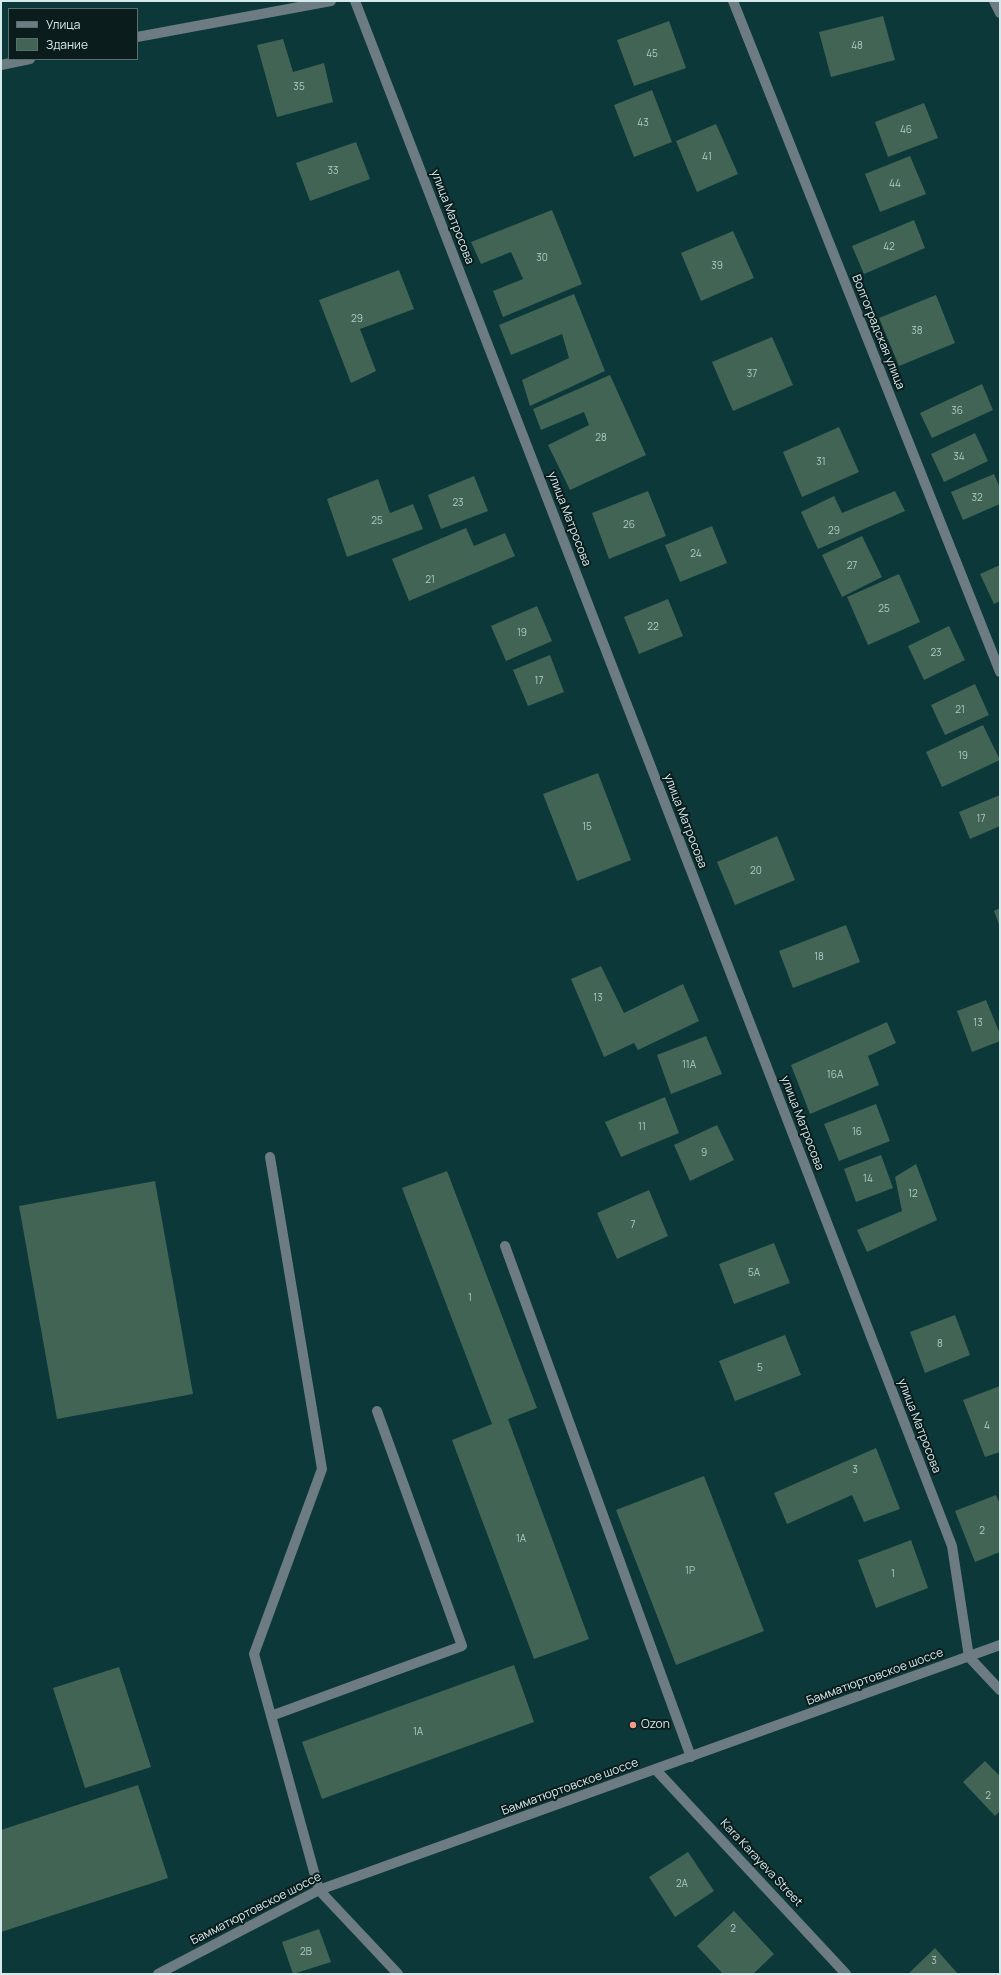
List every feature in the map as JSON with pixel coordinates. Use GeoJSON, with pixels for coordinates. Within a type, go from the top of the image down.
{"type":"FeatureCollection","features":[{"type":"Feature","properties":{"kind":"street"},"geometry":{"type":"LineString","coordinates":[[138,37],[331,1]]}},
{"type":"Feature","properties":{"kind":"street","name":"улица Матросова"},"geometry":{"type":"LineString","coordinates":[[355,1],[952,1546],[969,1657]]}},
{"type":"Feature","properties":{"kind":"street","name":"Волгоградская улица"},"geometry":{"type":"LineString","coordinates":[[732,1],[1000,672]]}},
{"type":"Feature","properties":{"kind":"street"},"geometry":{"type":"LineString","coordinates":[[994,1],[1000,13]]}},
{"type":"Feature","properties":{"kind":"street"},"geometry":{"type":"LineString","coordinates":[[1,65],[25,60]]}},
{"type":"Feature","properties":{"kind":"street"},"geometry":{"type":"LineString","coordinates":[[270,1157],[322,1469],[254,1654],[319,1890],[398,1974]]}},
{"type":"Feature","properties":{"kind":"street"},"geometry":{"type":"LineString","coordinates":[[505,1246],[691,1757]]}},
{"type":"Feature","properties":{"kind":"street"},"geometry":{"type":"LineString","coordinates":[[271,1716],[462,1646],[378,1412]]}},
{"type":"Feature","properties":{"kind":"street","name":"Бамматюртовское шоссе"},"geometry":{"type":"LineString","coordinates":[[158,1974],[319,1890],[1000,1645]]}},
{"type":"Feature","properties":{"kind":"street"},"geometry":{"type":"LineString","coordinates":[[969,1657],[1000,1690]]}},
{"type":"Feature","properties":{"kind":"street","name":"Kara Karayeva Street"},"geometry":{"type":"LineString","coordinates":[[656,1770],[846,1974]]}},
{"type":"Feature","properties":{"kind":"building"},"geometry":{"type":"Polygon","coordinates":[[[883,16],[895,60],[831,77],[819,32],[883,16]]]}},
{"type":"Feature","properties":{"kind":"building"},"geometry":{"type":"Polygon","coordinates":[[[669,21],[686,68],[634,86],[617,40],[669,21]]]}},
{"type":"Feature","properties":{"kind":"building"},"geometry":{"type":"Polygon","coordinates":[[[283,39],[293,72],[324,63],[333,102],[277,117],[257,45],[283,39]]]}},
{"type":"Feature","properties":{"kind":"building"},"geometry":{"type":"Polygon","coordinates":[[[652,90],[672,142],[634,157],[614,105],[652,90]]]}},
{"type":"Feature","properties":{"kind":"building"},"geometry":{"type":"Polygon","coordinates":[[[924,103],[938,138],[888,157],[875,122],[924,103]]]}},
{"type":"Feature","properties":{"kind":"building"},"geometry":{"type":"Polygon","coordinates":[[[716,124],[738,174],[697,192],[676,141],[716,124]]]}},
{"type":"Feature","properties":{"kind":"building"},"geometry":{"type":"Polygon","coordinates":[[[356,142],[370,179],[310,201],[296,163],[356,142]]]}},
{"type":"Feature","properties":{"kind":"building"},"geometry":{"type":"Polygon","coordinates":[[[910,156],[926,194],[880,212],[865,174],[910,156]]]}},
{"type":"Feature","properties":{"kind":"building"},"geometry":{"type":"Polygon","coordinates":[[[552,210],[582,284],[503,317],[493,291],[523,279],[511,252],[481,264],[471,242],[552,210]]]}},
{"type":"Feature","properties":{"kind":"building"},"geometry":{"type":"Polygon","coordinates":[[[914,220],[925,248],[864,274],[852,246],[914,220]]]}},
{"type":"Feature","properties":{"kind":"building"},"geometry":{"type":"Polygon","coordinates":[[[733,231],[754,278],[701,301],[681,253],[733,231]]]}},
{"type":"Feature","properties":{"kind":"building"},"geometry":{"type":"Polygon","coordinates":[[[399,270],[414,309],[360,329],[376,371],[351,383],[319,300],[399,270]]]}},
{"type":"Feature","properties":{"kind":"building"},"geometry":{"type":"Polygon","coordinates":[[[574,294],[605,371],[530,406],[522,380],[569,358],[562,334],[511,355],[499,325],[574,294]]]}},
{"type":"Feature","properties":{"kind":"building"},"geometry":{"type":"Polygon","coordinates":[[[936,295],[955,343],[899,366],[879,318],[936,295]]]}},
{"type":"Feature","properties":{"kind":"building"},"geometry":{"type":"Polygon","coordinates":[[[772,337],[793,385],[733,411],[712,362],[772,337]]]}},
{"type":"Feature","properties":{"kind":"building"},"geometry":{"type":"Polygon","coordinates":[[[610,375],[646,455],[570,490],[548,445],[589,425],[584,412],[541,430],[533,409],[610,375]]]}},
{"type":"Feature","properties":{"kind":"building"},"geometry":{"type":"Polygon","coordinates":[[[982,384],[993,410],[932,438],[920,413],[982,384]]]}},
{"type":"Feature","properties":{"kind":"building"},"geometry":{"type":"Polygon","coordinates":[[[839,427],[859,472],[802,497],[783,452],[839,427]]]}},
{"type":"Feature","properties":{"kind":"building"},"geometry":{"type":"Polygon","coordinates":[[[975,433],[988,461],[944,482],[931,454],[975,433]]]}},
{"type":"Feature","properties":{"kind":"building"},"geometry":{"type":"Polygon","coordinates":[[[994,474],[1000,488],[1000,504],[963,520],[951,492],[994,474]]]}},
{"type":"Feature","properties":{"kind":"building"},"geometry":{"type":"Polygon","coordinates":[[[474,476],[488,511],[441,529],[428,495],[474,476]]]}},
{"type":"Feature","properties":{"kind":"building"},"geometry":{"type":"Polygon","coordinates":[[[378,479],[390,513],[413,504],[423,529],[347,557],[327,499],[378,479]]]}},
{"type":"Feature","properties":{"kind":"building"},"geometry":{"type":"Polygon","coordinates":[[[648,491],[666,536],[609,559],[592,513],[648,491]]]}},
{"type":"Feature","properties":{"kind":"building"},"geometry":{"type":"Polygon","coordinates":[[[895,491],[905,511],[818,549],[801,512],[834,496],[842,513],[895,491]]]}},
{"type":"Feature","properties":{"kind":"building"},"geometry":{"type":"Polygon","coordinates":[[[712,526],[727,563],[680,582],[665,545],[712,526]]]}},
{"type":"Feature","properties":{"kind":"building"},"geometry":{"type":"Polygon","coordinates":[[[466,528],[474,546],[505,533],[515,556],[409,601],[392,559],[466,528]]]}},
{"type":"Feature","properties":{"kind":"building"},"geometry":{"type":"Polygon","coordinates":[[[862,536],[882,577],[842,597],[822,555],[862,536]]]}},
{"type":"Feature","properties":{"kind":"building"},"geometry":{"type":"Polygon","coordinates":[[[1000,565],[1000,601],[994,604],[980,574],[1000,565]]]}},
{"type":"Feature","properties":{"kind":"building"},"geometry":{"type":"Polygon","coordinates":[[[899,574],[920,622],[868,645],[847,597],[899,574]]]}},
{"type":"Feature","properties":{"kind":"building"},"geometry":{"type":"Polygon","coordinates":[[[668,599],[683,636],[639,654],[624,617],[668,599]]]}},
{"type":"Feature","properties":{"kind":"building"},"geometry":{"type":"Polygon","coordinates":[[[537,606],[552,641],[506,661],[491,626],[537,606]]]}},
{"type":"Feature","properties":{"kind":"building"},"geometry":{"type":"Polygon","coordinates":[[[949,626],[965,660],[924,680],[908,646],[949,626]]]}},
{"type":"Feature","properties":{"kind":"building"},"geometry":{"type":"Polygon","coordinates":[[[550,655],[564,692],[528,706],[513,670],[550,655]]]}},
{"type":"Feature","properties":{"kind":"building"},"geometry":{"type":"Polygon","coordinates":[[[975,684],[989,715],[945,735],[931,705],[975,684]]]}},
{"type":"Feature","properties":{"kind":"building"},"geometry":{"type":"Polygon","coordinates":[[[983,725],[1000,760],[942,787],[926,752],[983,725]]]}},
{"type":"Feature","properties":{"kind":"building"},"geometry":{"type":"Polygon","coordinates":[[[598,773],[631,860],[577,881],[543,794],[598,773]]]}},
{"type":"Feature","properties":{"kind":"building"},"geometry":{"type":"Polygon","coordinates":[[[1000,795],[1000,826],[970,839],[959,812],[1000,795]]]}},
{"type":"Feature","properties":{"kind":"building"},"geometry":{"type":"Polygon","coordinates":[[[777,836],[795,880],[735,905],[717,862],[777,836]]]}},
{"type":"Feature","properties":{"kind":"building"},"geometry":{"type":"Polygon","coordinates":[[[1000,908],[1000,927],[994,911],[1000,908]]]}},
{"type":"Feature","properties":{"kind":"building"},"geometry":{"type":"Polygon","coordinates":[[[846,925],[860,962],[793,988],[779,951],[846,925]]]}},
{"type":"Feature","properties":{"kind":"building"},"geometry":{"type":"Polygon","coordinates":[[[601,966],[624,1013],[683,984],[699,1021],[638,1050],[634,1043],[604,1057],[571,979],[601,966]]]}},
{"type":"Feature","properties":{"kind":"building"},"geometry":{"type":"Polygon","coordinates":[[[986,1000],[1000,1034],[1000,1041],[972,1052],[957,1011],[986,1000]]]}},
{"type":"Feature","properties":{"kind":"building"},"geometry":{"type":"Polygon","coordinates":[[[887,1022],[896,1043],[868,1056],[879,1085],[810,1114],[791,1065],[887,1022]]]}},
{"type":"Feature","properties":{"kind":"building"},"geometry":{"type":"Polygon","coordinates":[[[706,1036],[722,1074],[671,1094],[657,1055],[706,1036]]]}},
{"type":"Feature","properties":{"kind":"building"},"geometry":{"type":"Polygon","coordinates":[[[665,1097],[679,1133],[621,1157],[605,1122],[665,1097]]]}},
{"type":"Feature","properties":{"kind":"building"},"geometry":{"type":"Polygon","coordinates":[[[876,1104],[890,1141],[839,1161],[824,1124],[876,1104]]]}},
{"type":"Feature","properties":{"kind":"building"},"geometry":{"type":"Polygon","coordinates":[[[717,1125],[734,1160],[690,1181],[674,1145],[717,1125]]]}},
{"type":"Feature","properties":{"kind":"building"},"geometry":{"type":"Polygon","coordinates":[[[881,1155],[893,1188],[856,1202],[844,1169],[881,1155]]]}},
{"type":"Feature","properties":{"kind":"building"},"geometry":{"type":"Polygon","coordinates":[[[916,1164],[937,1220],[867,1252],[857,1230],[902,1211],[895,1177],[916,1164]]]}},
{"type":"Feature","properties":{"kind":"building"},"geometry":{"type":"Polygon","coordinates":[[[447,1171],[537,1408],[508,1419],[589,1639],[534,1659],[452,1440],[492,1424],[402,1188],[447,1171]]]}},
{"type":"Feature","properties":{"kind":"building"},"geometry":{"type":"Polygon","coordinates":[[[155,1181],[193,1394],[57,1419],[19,1206],[155,1181]]]}},
{"type":"Feature","properties":{"kind":"building"},"geometry":{"type":"Polygon","coordinates":[[[649,1190],[668,1236],[617,1259],[597,1213],[649,1190]]]}},
{"type":"Feature","properties":{"kind":"building"},"geometry":{"type":"Polygon","coordinates":[[[774,1243],[790,1283],[734,1304],[719,1264],[774,1243]]]}},
{"type":"Feature","properties":{"kind":"building"},"geometry":{"type":"Polygon","coordinates":[[[955,1315],[970,1355],[925,1373],[910,1332],[955,1315]]]}},
{"type":"Feature","properties":{"kind":"building"},"geometry":{"type":"Polygon","coordinates":[[[785,1335],[801,1375],[735,1401],[719,1361],[785,1335]]]}},
{"type":"Feature","properties":{"kind":"building"},"geometry":{"type":"Polygon","coordinates":[[[1000,1386],[1000,1452],[985,1457],[963,1400],[1000,1386]]]}},
{"type":"Feature","properties":{"kind":"building"},"geometry":{"type":"Polygon","coordinates":[[[876,1448],[900,1509],[864,1522],[852,1495],[787,1524],[774,1493],[876,1448]]]}},
{"type":"Feature","properties":{"kind":"building"},"geometry":{"type":"Polygon","coordinates":[[[704,1476],[764,1631],[676,1665],[616,1510],[704,1476]]]}},
{"type":"Feature","properties":{"kind":"building"},"geometry":{"type":"Polygon","coordinates":[[[996,1495],[1000,1504],[1000,1552],[975,1562],[955,1511],[996,1495]]]}},
{"type":"Feature","properties":{"kind":"building"},"geometry":{"type":"Polygon","coordinates":[[[911,1540],[928,1588],[876,1608],[858,1560],[911,1540]]]}},
{"type":"Feature","properties":{"kind":"building"},"geometry":{"type":"Polygon","coordinates":[[[514,1665],[534,1722],[322,1799],[302,1742],[514,1665]]]}},
{"type":"Feature","properties":{"kind":"building"},"geometry":{"type":"Polygon","coordinates":[[[119,1667],[151,1767],[85,1788],[53,1688],[119,1667]]]}},
{"type":"Feature","properties":{"kind":"building"},"geometry":{"type":"Polygon","coordinates":[[[985,1761],[1000,1776],[1000,1811],[995,1816],[963,1782],[985,1761]]]}},
{"type":"Feature","properties":{"kind":"building"},"geometry":{"type":"Polygon","coordinates":[[[138,1785],[168,1878],[1,1932],[1,1830],[138,1785]]]}},
{"type":"Feature","properties":{"kind":"building"},"geometry":{"type":"Polygon","coordinates":[[[688,1852],[714,1891],[675,1917],[649,1877],[688,1852]]]}},
{"type":"Feature","properties":{"kind":"building"},"geometry":{"type":"Polygon","coordinates":[[[734,1911],[774,1954],[753,1974],[723,1974],[697,1946],[734,1911]]]}},
{"type":"Feature","properties":{"kind":"building"},"geometry":{"type":"Polygon","coordinates":[[[319,1929],[331,1962],[293,1974],[282,1942],[319,1929]]]}},
{"type":"Feature","properties":{"kind":"building"},"geometry":{"type":"Polygon","coordinates":[[[935,1948],[958,1974],[908,1974],[935,1948]]]}},
{"type":"Feature","properties":{"kind":"place","name":"Ozon"},"geometry":{"type":"Point","coordinates":[633,1725]}}]}
